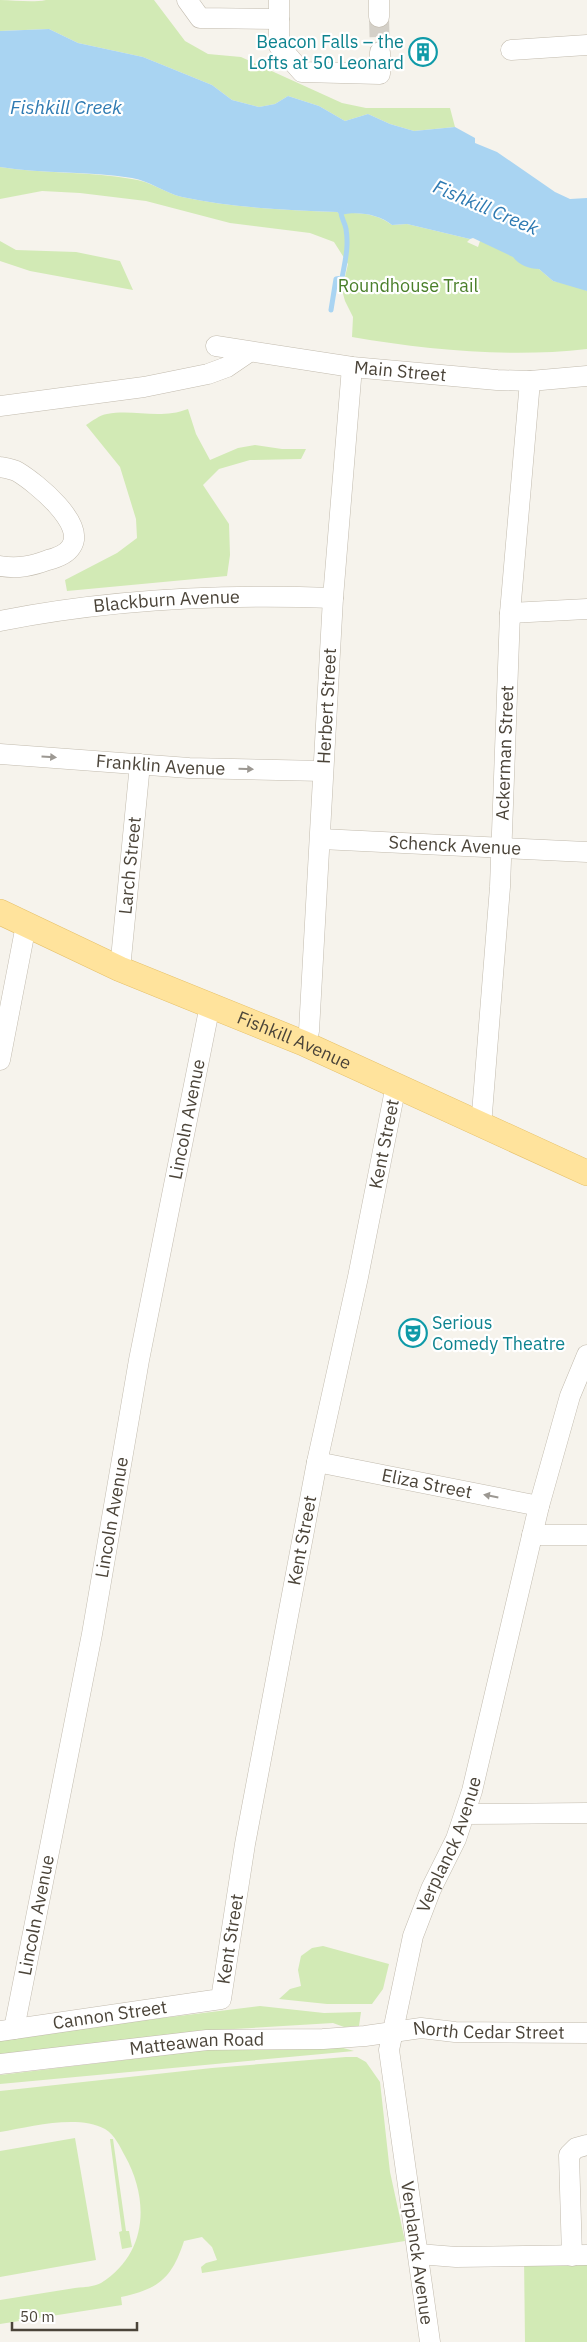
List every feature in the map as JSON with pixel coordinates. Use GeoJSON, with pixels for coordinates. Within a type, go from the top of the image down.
{"type":"FeatureCollection","features":[{"type":"Feature","properties":{"kind":"main road","name":"Fishkill Avenue"},"geometry":{"type":"LineString","coordinates":[[0,912],[120,968],[303,1043],[587,1173]]}},
{"type":"Feature","properties":{"kind":"street"},"geometry":{"type":"LineString","coordinates":[[187,0],[200,18],[279,9],[280,46],[302,72],[380,74],[380,52]]}},
{"type":"Feature","properties":{"kind":"street"},"geometry":{"type":"LineString","coordinates":[[511,50],[587,45]]}},
{"type":"Feature","properties":{"kind":"street","name":"Main Street"},"geometry":{"type":"LineString","coordinates":[[216,346],[352,367],[530,381],[587,376]]}},
{"type":"Feature","properties":{"kind":"street"},"geometry":{"type":"LineString","coordinates":[[0,406],[144,387],[208,374],[227,367],[250,352]]}},
{"type":"Feature","properties":{"kind":"street","name":"Herbert Street"},"geometry":{"type":"LineString","coordinates":[[303,1043],[309,1031],[333,598],[352,367]]}},
{"type":"Feature","properties":{"kind":"street","name":"Ackerman Street"},"geometry":{"type":"LineString","coordinates":[[481,1126],[501,849],[510,613],[530,381]]}},
{"type":"Feature","properties":{"kind":"street"},"geometry":{"type":"LineString","coordinates":[[0,467],[17,471],[48,495],[70,522],[75,538],[71,548],[60,556],[32,566],[13,568],[0,566]]}},
{"type":"Feature","properties":{"kind":"street","name":"Blackburn Avenue"},"geometry":{"type":"LineString","coordinates":[[0,621],[136,600],[250,597],[333,598]]}},
{"type":"Feature","properties":{"kind":"street"},"geometry":{"type":"LineString","coordinates":[[510,613],[587,609]]}},
{"type":"Feature","properties":{"kind":"street","name":"Franklin Avenue"},"geometry":{"type":"LineString","coordinates":[[0,754],[189,768],[323,771]]}},
{"type":"Feature","properties":{"kind":"street","name":"Larch Street"},"geometry":{"type":"LineString","coordinates":[[120,968],[140,764]]}},
{"type":"Feature","properties":{"kind":"street","name":"Schenck Avenue"},"geometry":{"type":"LineString","coordinates":[[321,839],[587,852]]}},
{"type":"Feature","properties":{"kind":"street"},"geometry":{"type":"LineString","coordinates":[[0,1060],[26,925]]}},
{"type":"Feature","properties":{"kind":"street","name":"Lincoln Avenue"},"geometry":{"type":"LineString","coordinates":[[7,2030],[92,1634],[139,1360],[210,1005]]}},
{"type":"Feature","properties":{"kind":"street","name":"Kent Street"},"geometry":{"type":"LineString","coordinates":[[221,2000],[245,1844],[317,1462],[358,1277],[396,1085]]}},
{"type":"Feature","properties":{"kind":"street","name":"Verplanck Avenue"},"geometry":{"type":"LineString","coordinates":[[430,2342],[389,2050],[413,1936],[431,1889],[456,1838],[464,1814],[539,1506],[570,1396],[587,1355]]}},
{"type":"Feature","properties":{"kind":"street","name":"Eliza Street"},"geometry":{"type":"LineString","coordinates":[[317,1462],[539,1506]]}},
{"type":"Feature","properties":{"kind":"street"},"geometry":{"type":"LineString","coordinates":[[532,1536],[587,1535]]}},
{"type":"Feature","properties":{"kind":"street"},"geometry":{"type":"LineString","coordinates":[[464,1814],[587,1813]]}},
{"type":"Feature","properties":{"kind":"street","name":"Cannon Street"},"geometry":{"type":"LineString","coordinates":[[7,2030],[221,2000]]}},
{"type":"Feature","properties":{"kind":"street","name":"North Cedar Street"},"geometry":{"type":"LineString","coordinates":[[392,2033],[421,2028],[455,2032],[587,2033]]}},
{"type":"Feature","properties":{"kind":"street","name":"Matteawan Road"},"geometry":{"type":"LineString","coordinates":[[0,2064],[207,2040],[323,2039],[392,2033]]}},
{"type":"Feature","properties":{"kind":"street"},"geometry":{"type":"LineString","coordinates":[[418,2254],[456,2257],[579,2256],[568,2155],[576,2148],[587,2145]]}},
{"type":"Feature","properties":{"kind":"green space"},"geometry":{"type":"Polygon","coordinates":[[[0,0],[154,0],[185,41],[208,54],[241,57],[342,103],[366,108],[450,108],[455,127],[414,131],[390,124],[368,114],[345,121],[319,106],[288,96],[275,104],[259,107],[232,100],[212,85],[143,57],[78,43],[49,29],[0,31],[0,0]]]}},
{"type":"Feature","properties":{"kind":"green space","name":"Roundhouse Trail"},"geometry":{"type":"Polygon","coordinates":[[[0,167],[115,176],[139,180],[182,197],[220,204],[337,212],[341,214],[367,214],[381,218],[392,225],[407,224],[470,239],[467,242],[478,247],[480,241],[489,243],[539,269],[553,281],[576,286],[587,291],[587,349],[558,352],[499,353],[410,346],[352,337],[353,317],[342,290],[348,264],[334,242],[310,233],[230,223],[146,201],[80,193],[42,191],[0,199],[0,167]]]}},
{"type":"Feature","properties":{"kind":"green space"},"geometry":{"type":"Polygon","coordinates":[[[0,241],[16,250],[76,252],[120,261],[133,290],[30,271],[0,261],[0,241]]]}},
{"type":"Feature","properties":{"kind":"green space"},"geometry":{"type":"Polygon","coordinates":[[[188,409],[196,434],[210,460],[238,448],[255,445],[282,449],[306,449],[301,459],[250,460],[219,469],[203,485],[229,524],[230,555],[227,576],[67,591],[65,580],[117,553],[137,538],[136,519],[120,467],[86,425],[107,414],[167,414],[188,409]]]}},
{"type":"Feature","properties":{"kind":"green space"},"geometry":{"type":"Polygon","coordinates":[[[323,1946],[389,1964],[383,1989],[372,2004],[327,2004],[279,1999],[290,1989],[301,1986],[298,1970],[301,1956],[312,1948],[323,1946]]]}},
{"type":"Feature","properties":{"kind":"green space"},"geometry":{"type":"Polygon","coordinates":[[[260,2006],[324,2013],[361,2012],[359,2026],[344,2027],[333,2023],[200,2031],[0,2055],[0,2038],[260,2006]]]}},
{"type":"Feature","properties":{"kind":"green space"},"geometry":{"type":"Polygon","coordinates":[[[340,2047],[354,2051],[0,2084],[0,2075],[207,2050],[340,2047]]]}},
{"type":"Feature","properties":{"kind":"green space"},"geometry":{"type":"Polygon","coordinates":[[[357,2057],[366,2062],[380,2082],[390,2172],[405,2241],[202,2273],[201,2267],[206,2263],[217,2260],[212,2247],[202,2237],[184,2241],[169,2273],[154,2286],[121,2297],[122,2305],[0,2324],[0,2300],[88,2287],[101,2283],[116,2271],[128,2257],[135,2242],[140,2226],[141,2208],[133,2173],[119,2145],[109,2132],[94,2125],[81,2122],[67,2122],[0,2132],[0,2091],[212,2068],[357,2057]]]}},
{"type":"Feature","properties":{"kind":"green space"},"geometry":{"type":"Polygon","coordinates":[[[75,2138],[96,2260],[0,2277],[0,2151],[75,2138]]]}},
{"type":"Feature","properties":{"kind":"green space"},"geometry":{"type":"Polygon","coordinates":[[[110,2139],[113,2139],[126,2231],[129,2231],[132,2247],[122,2249],[119,2232],[122,2231],[110,2139]]]}},
{"type":"Feature","properties":{"kind":"green space"},"geometry":{"type":"Polygon","coordinates":[[[587,2255],[587,2342],[525,2342],[524,2256],[587,2255]]]}},
{"type":"Feature","properties":{"kind":"water","name":"Fishkill Creek"},"geometry":{"type":"Polygon","coordinates":[[[49,29],[78,43],[143,57],[212,85],[232,100],[259,107],[275,104],[288,96],[319,106],[345,121],[368,114],[390,124],[414,131],[455,127],[475,138],[475,143],[497,152],[555,192],[570,199],[587,198],[587,291],[553,281],[539,269],[524,266],[513,257],[473,238],[470,239],[407,224],[392,225],[381,218],[367,214],[353,213],[341,215],[337,212],[220,204],[182,197],[132,178],[0,167],[0,31],[49,29]]]}},
{"type":"Feature","properties":{"kind":"waterway"},"geometry":{"type":"LineString","coordinates":[[331,310],[336,279],[342,278],[346,254],[347,236],[341,210]]}},
{"type":"Feature","properties":{"kind":"tunnel"},"geometry":{"type":"LineString","coordinates":[[379,17],[380,52]]}},
{"type":"Feature","properties":{"kind":"place","name":"Beacon Falls – the Lofts at 50 Leonard"},"geometry":{"type":"Point","coordinates":[423,52]}},
{"type":"Feature","properties":{"kind":"place","name":"Serious Comedy Theatre"},"geometry":{"type":"Point","coordinates":[413,1333]}}]}
